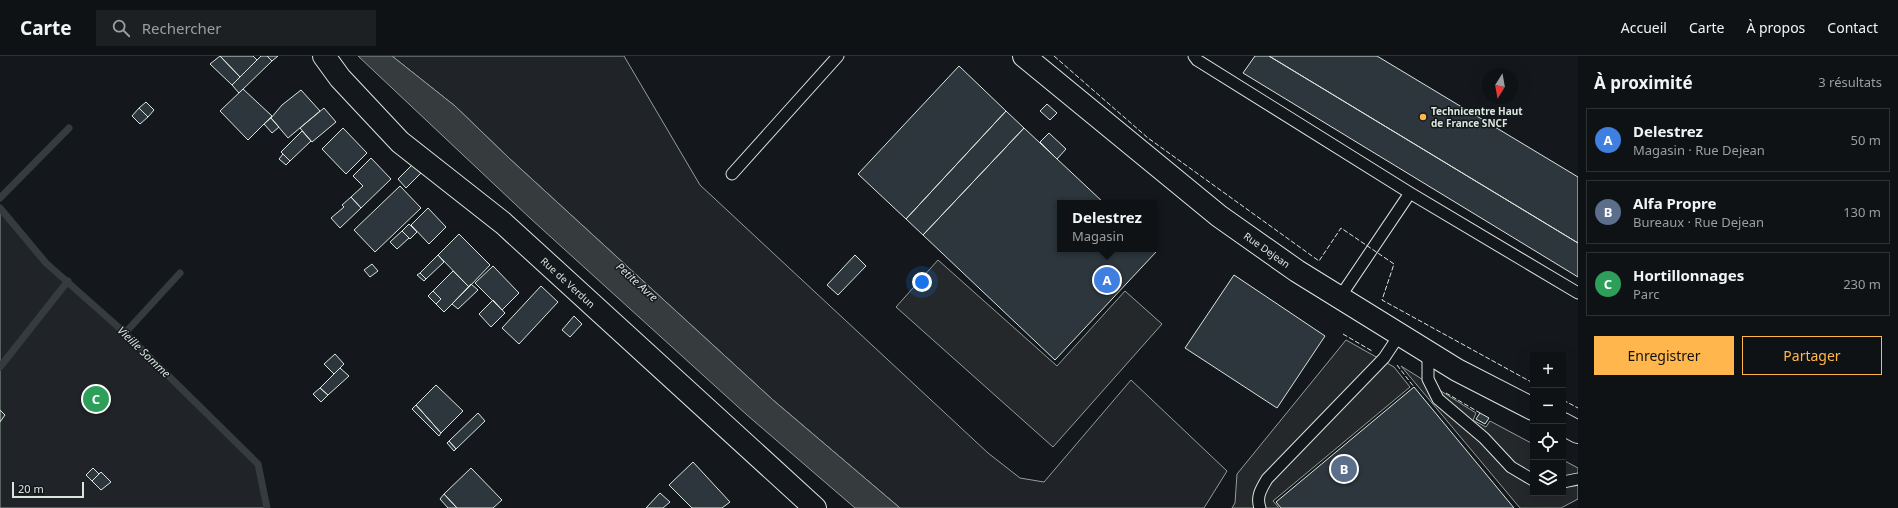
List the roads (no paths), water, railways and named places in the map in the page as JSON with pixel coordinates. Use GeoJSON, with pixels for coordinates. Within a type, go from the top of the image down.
{"type":"FeatureCollection","features":[{"type":"Feature","properties":{"kind":"street","name":"Rue de Verdun"},"geometry":{"type":"LineString","coordinates":[[324,56],[340,78],[400,142],[503,223],[815,508]]}},
{"type":"Feature","properties":{"kind":"street","name":"Rue Dejean"},"geometry":{"type":"LineString","coordinates":[[1024,56],[1219,216],[1297,270],[1457,370],[1530,407]]}},
{"type":"Feature","properties":{"kind":"street"},"geometry":{"type":"LineString","coordinates":[[1566,426],[1578,432]]}},
{"type":"Feature","properties":{"kind":"lane"},"geometry":{"type":"LineString","coordinates":[[732,174],[838,56]]}},
{"type":"Feature","properties":{"kind":"lane"},"geometry":{"type":"LineString","coordinates":[[1194,56],[1197,60],[1410,193],[1578,293]]}},
{"type":"Feature","properties":{"kind":"lane"},"geometry":{"type":"LineString","coordinates":[[1340,297],[1410,193]]}},
{"type":"Feature","properties":{"kind":"lane"},"geometry":{"type":"LineString","coordinates":[[1260,508],[1258,502],[1260,489],[1267,479],[1384,358],[1400,334]]}},
{"type":"Feature","properties":{"kind":"lane"},"geometry":{"type":"LineString","coordinates":[[1428,352],[1428,379],[1438,399],[1484,438],[1511,467],[1530,478]]}},
{"type":"Feature","properties":{"kind":"lane"},"geometry":{"type":"LineString","coordinates":[[1566,481],[1578,479]]}},
{"type":"Feature","properties":{"kind":"water","name":"Petite Avre"},"geometry":{"type":"Polygon","coordinates":[[[358,56],[392,56],[455,106],[510,159],[773,400],[900,508],[855,508],[747,415],[531,219],[358,56]]]}},
{"type":"Feature","properties":{"kind":"waterway"},"geometry":{"type":"LineString","coordinates":[[0,198],[69,128]]}},
{"type":"Feature","properties":{"kind":"waterway","name":"Vieille Somme"},"geometry":{"type":"LineString","coordinates":[[0,208],[46,263],[125,333],[258,464],[267,508]]}},
{"type":"Feature","properties":{"kind":"waterway"},"geometry":{"type":"LineString","coordinates":[[125,333],[180,273]]}},
{"type":"Feature","properties":{"kind":"waterway"},"geometry":{"type":"LineString","coordinates":[[0,367],[68,281]]}},
{"type":"Feature","properties":{"kind":"place","name":"Technicentre Haut de France SNCF"},"geometry":{"type":"Point","coordinates":[1423,117]}},
{"type":"Feature","properties":{"kind":"place","name":"Delestrez"},"geometry":{"type":"Point","coordinates":[1107,280]}},
{"type":"Feature","properties":{"kind":"place","name":"Hortillonnages"},"geometry":{"type":"Point","coordinates":[96,399]}},
{"type":"Feature","properties":{"kind":"place","name":"Alfa Propre"},"geometry":{"type":"Point","coordinates":[1344,469]}}]}
